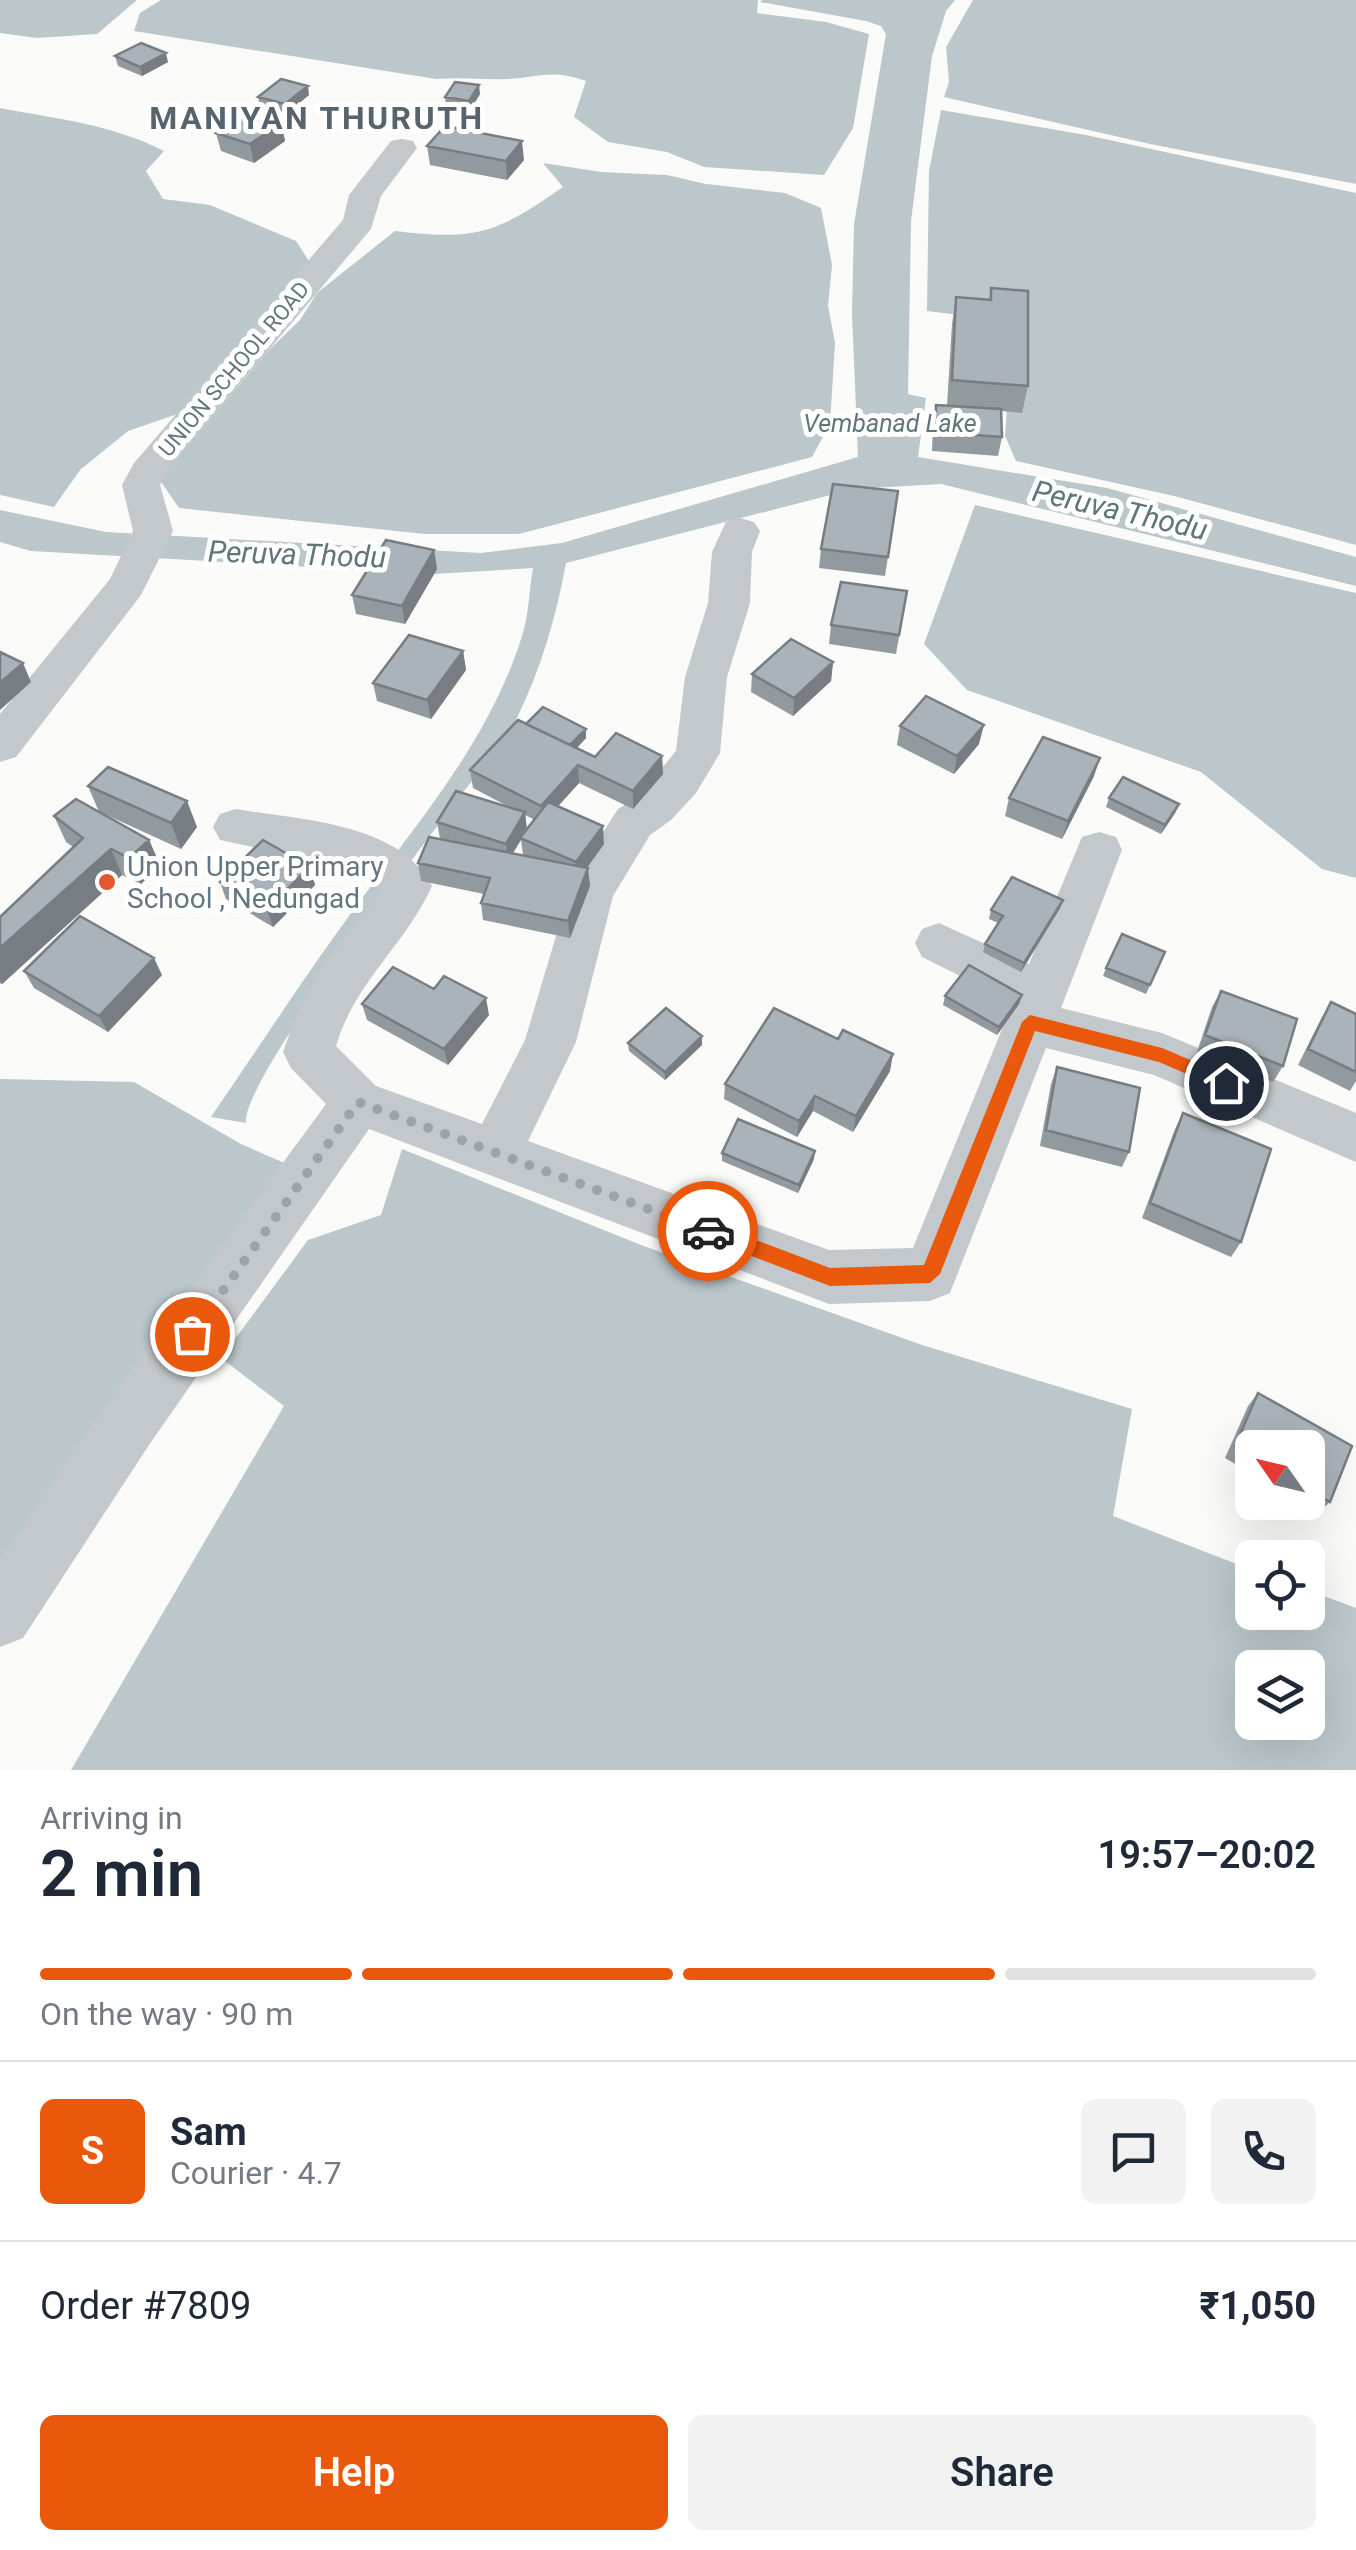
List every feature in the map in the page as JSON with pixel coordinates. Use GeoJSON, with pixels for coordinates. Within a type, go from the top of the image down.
{"type":"FeatureCollection","features":[{"type":"Feature","properties":{"kind":"street","name":"UNION SCHOOL ROAD"},"geometry":{"type":"LineString","coordinates":[[0,745],[127,585],[146,545],[141,484],[153,463],[359,222],[364,194],[402,148]]}},
{"type":"Feature","properties":{"kind":"street"},"geometry":{"type":"LineString","coordinates":[[496,1152],[550,1042],[590,893],[634,822],[655,808],[680,782],[698,753],[706,678],[728,603],[732,552],[740,531]]}},
{"type":"Feature","properties":{"kind":"street"},"geometry":{"type":"LineString","coordinates":[[236,826],[342,846],[391,869],[408,886],[401,904],[353,962],[326,1003],[309,1052],[358,1102],[830,1277],[930,1274],[1100,850]]}},
{"type":"Feature","properties":{"kind":"street"},"geometry":{"type":"LineString","coordinates":[[940,943],[1036,1008],[1356,1138]]}},
{"type":"Feature","properties":{"kind":"street"},"geometry":{"type":"LineString","coordinates":[[0,1614],[128,1424],[358,1102]]}},
{"type":"Feature","properties":{"kind":"water"},"geometry":{"type":"Polygon","coordinates":[[[0,0],[137,0],[97,34],[37,38],[0,33],[0,0]]]}},
{"type":"Feature","properties":{"kind":"water"},"geometry":{"type":"Polygon","coordinates":[[[161,0],[758,0],[757,13],[826,22],[869,34],[853,128],[824,175],[704,167],[667,152],[608,142],[574,117],[586,81],[574,77],[436,79],[134,31],[140,13],[161,0]]]}},
{"type":"Feature","properties":{"kind":"water"},"geometry":{"type":"Polygon","coordinates":[[[762,0],[955,0],[946,11],[932,56],[911,221],[908,394],[926,398],[918,457],[1107,488],[1356,557],[1356,586],[941,484],[854,489],[566,563],[539,664],[509,732],[301,1016],[252,1100],[246,1123],[211,1117],[320,957],[441,792],[488,717],[522,636],[533,568],[434,574],[31,551],[0,542],[0,510],[106,532],[481,553],[562,543],[858,457],[852,314],[854,224],[886,34],[881,26],[866,21],[762,0]]]}},
{"type":"Feature","properties":{"kind":"water"},"geometry":{"type":"Polygon","coordinates":[[[973,0],[1356,0],[1356,184],[1150,144],[944,97],[949,82],[946,47],[973,0]]]}},
{"type":"Feature","properties":{"kind":"water"},"geometry":{"type":"Polygon","coordinates":[[[0,108],[104,128],[164,151],[146,171],[163,199],[210,205],[296,241],[314,269],[192,409],[128,431],[80,470],[54,507],[0,495],[0,108]]]}},
{"type":"Feature","properties":{"kind":"water"},"geometry":{"type":"Polygon","coordinates":[[[941,110],[1086,135],[1356,193],[1356,545],[1174,496],[1016,461],[1005,436],[1013,321],[927,311],[929,171],[941,110]]]}},
{"type":"Feature","properties":{"kind":"water"},"geometry":{"type":"Polygon","coordinates":[[[543,163],[601,172],[667,175],[706,184],[785,193],[821,208],[832,265],[828,306],[835,343],[830,424],[812,457],[519,534],[425,534],[179,508],[159,479],[269,350],[300,320],[317,293],[395,231],[466,234],[520,215],[563,187],[543,163]]]}},
{"type":"Feature","properties":{"kind":"water"},"geometry":{"type":"Polygon","coordinates":[[[975,505],[1356,593],[1356,878],[1322,869],[1201,772],[967,690],[924,644],[975,505]]]}},
{"type":"Feature","properties":{"kind":"water"},"geometry":{"type":"Polygon","coordinates":[[[0,1079],[134,1082],[241,1144],[298,1169],[0,1609],[0,1079]]]}},
{"type":"Feature","properties":{"kind":"water"},"geometry":{"type":"Polygon","coordinates":[[[402,1149],[641,1245],[922,1345],[1132,1409],[1113,1516],[1235,1563],[1235,1630],[1325,1630],[1325,1596],[1356,1608],[1356,1770],[71,1770],[284,1406],[221,1358],[308,1240],[381,1215],[402,1149]]]}},
{"type":"Feature","properties":{"kind":"building"},"geometry":{"type":"Polygon","coordinates":[[[141,43],[166,53],[140,67],[115,56],[141,43]]]}},
{"type":"Feature","properties":{"kind":"building"},"geometry":{"type":"Polygon","coordinates":[[[281,79],[308,86],[285,104],[258,97],[281,79]]]}},
{"type":"Feature","properties":{"kind":"building"},"geometry":{"type":"Polygon","coordinates":[[[455,82],[479,85],[469,101],[445,97],[455,82]]]}},
{"type":"Feature","properties":{"kind":"building"},"geometry":{"type":"Polygon","coordinates":[[[248,112],[281,123],[250,144],[216,133],[248,112]]]}},
{"type":"Feature","properties":{"kind":"building"},"geometry":{"type":"Polygon","coordinates":[[[445,126],[522,141],[506,161],[427,146],[445,126]]]}},
{"type":"Feature","properties":{"kind":"building"},"geometry":{"type":"Polygon","coordinates":[[[991,288],[1028,291],[1028,386],[952,380],[956,297],[991,300],[991,288]]]}},
{"type":"Feature","properties":{"kind":"building"},"geometry":{"type":"Polygon","coordinates":[[[936,405],[1001,409],[1002,437],[935,432],[936,405]]]}},
{"type":"Feature","properties":{"kind":"building"},"geometry":{"type":"Polygon","coordinates":[[[833,484],[898,491],[888,557],[821,549],[833,484]]]}},
{"type":"Feature","properties":{"kind":"building"},"geometry":{"type":"Polygon","coordinates":[[[386,540],[434,550],[402,606],[352,595],[386,540]]]}},
{"type":"Feature","properties":{"kind":"building"},"geometry":{"type":"Polygon","coordinates":[[[841,582],[907,591],[899,635],[831,625],[841,582]]]}},
{"type":"Feature","properties":{"kind":"building"},"geometry":{"type":"Polygon","coordinates":[[[409,635],[463,651],[427,700],[373,683],[409,635]]]}},
{"type":"Feature","properties":{"kind":"building"},"geometry":{"type":"Polygon","coordinates":[[[791,639],[833,662],[794,698],[752,674],[791,639]]]}},
{"type":"Feature","properties":{"kind":"building"},"geometry":{"type":"Polygon","coordinates":[[[0,652],[23,663],[0,683],[0,652]]]}},
{"type":"Feature","properties":{"kind":"building"},"geometry":{"type":"Polygon","coordinates":[[[926,696],[984,725],[957,756],[900,726],[926,696]]]}},
{"type":"Feature","properties":{"kind":"building"},"geometry":{"type":"Polygon","coordinates":[[[543,707],[586,729],[570,745],[526,724],[543,707]]]}},
{"type":"Feature","properties":{"kind":"building"},"geometry":{"type":"Polygon","coordinates":[[[518,720],[595,757],[616,733],[662,756],[633,791],[578,765],[541,806],[470,770],[518,720]]]}},
{"type":"Feature","properties":{"kind":"building"},"geometry":{"type":"Polygon","coordinates":[[[1043,737],[1100,758],[1068,821],[1009,798],[1043,737]]]}},
{"type":"Feature","properties":{"kind":"building"},"geometry":{"type":"Polygon","coordinates":[[[108,767],[187,801],[171,823],[88,786],[108,767]]]}},
{"type":"Feature","properties":{"kind":"building"},"geometry":{"type":"Polygon","coordinates":[[[1123,777],[1179,804],[1165,825],[1109,798],[1123,777]]]}},
{"type":"Feature","properties":{"kind":"building"},"geometry":{"type":"Polygon","coordinates":[[[456,791],[525,812],[506,844],[437,822],[456,791]]]}},
{"type":"Feature","properties":{"kind":"building"},"geometry":{"type":"Polygon","coordinates":[[[76,799],[149,840],[129,858],[111,849],[0,948],[0,917],[83,838],[54,816],[76,799]]]}},
{"type":"Feature","properties":{"kind":"building"},"geometry":{"type":"Polygon","coordinates":[[[548,802],[603,826],[576,862],[520,838],[548,802]]]}},
{"type":"Feature","properties":{"kind":"building"},"geometry":{"type":"Polygon","coordinates":[[[429,837],[588,868],[568,921],[481,903],[490,878],[418,863],[429,837]]]}},
{"type":"Feature","properties":{"kind":"building"},"geometry":{"type":"Polygon","coordinates":[[[263,840],[310,867],[267,909],[220,882],[263,840]]]}},
{"type":"Feature","properties":{"kind":"building"},"geometry":{"type":"Polygon","coordinates":[[[1012,877],[1063,900],[1024,963],[985,944],[1003,916],[991,910],[1012,877]]]}},
{"type":"Feature","properties":{"kind":"building"},"geometry":{"type":"Polygon","coordinates":[[[80,916],[154,958],[99,1016],[24,971],[80,916]]]}},
{"type":"Feature","properties":{"kind":"building"},"geometry":{"type":"Polygon","coordinates":[[[1122,934],[1165,952],[1150,985],[1106,968],[1122,934]]]}},
{"type":"Feature","properties":{"kind":"building"},"geometry":{"type":"Polygon","coordinates":[[[969,965],[1022,995],[999,1027],[945,996],[969,965]]]}},
{"type":"Feature","properties":{"kind":"building"},"geometry":{"type":"Polygon","coordinates":[[[393,967],[434,989],[444,976],[486,998],[444,1049],[362,1004],[393,967]]]}},
{"type":"Feature","properties":{"kind":"building"},"geometry":{"type":"Polygon","coordinates":[[[1221,991],[1297,1019],[1283,1066],[1205,1035],[1221,991]]]}},
{"type":"Feature","properties":{"kind":"building"},"geometry":{"type":"Polygon","coordinates":[[[1331,1002],[1356,1014],[1356,1072],[1308,1049],[1331,1002]]]}},
{"type":"Feature","properties":{"kind":"building"},"geometry":{"type":"Polygon","coordinates":[[[666,1008],[702,1036],[665,1072],[628,1043],[666,1008]]]}},
{"type":"Feature","properties":{"kind":"building"},"geometry":{"type":"Polygon","coordinates":[[[774,1008],[838,1039],[843,1030],[893,1054],[856,1116],[815,1096],[799,1121],[725,1084],[774,1008]]]}},
{"type":"Feature","properties":{"kind":"building"},"geometry":{"type":"Polygon","coordinates":[[[1057,1067],[1140,1088],[1129,1152],[1046,1130],[1057,1067]]]}},
{"type":"Feature","properties":{"kind":"building"},"geometry":{"type":"Polygon","coordinates":[[[1183,1113],[1271,1149],[1241,1242],[1150,1203],[1183,1113]]]}},
{"type":"Feature","properties":{"kind":"building"},"geometry":{"type":"Polygon","coordinates":[[[738,1119],[815,1151],[799,1185],[722,1153],[738,1119]]]}},
{"type":"Feature","properties":{"kind":"building"},"geometry":{"type":"Polygon","coordinates":[[[1258,1393],[1324,1430],[1242,1430],[1258,1393]]]}},
{"type":"Feature","properties":{"kind":"building"},"geometry":{"type":"Polygon","coordinates":[[[1325,1431],[1352,1446],[1330,1502],[1325,1499],[1325,1431]]]}},
{"type":"Feature","properties":{"kind":"way so far"},"geometry":{"type":"LineString","coordinates":[[192,1334],[358,1102],[708,1231]]}},
{"type":"Feature","properties":{"kind":"place","name":"Union Upper Primary School , Nedungad"},"geometry":{"type":"Point","coordinates":[107,882]}},
{"type":"Feature","properties":{"kind":"district","name":"MANIYAN THURUTH"},"geometry":{"type":"Point","coordinates":[317,118]}},
{"type":"Feature","properties":{"kind":"route"},"geometry":{"type":"LineString","coordinates":[[708,1231],[830,1277],[930,1274],[1030,1022],[1162,1056],[1226,1083]]}},
{"type":"Feature","properties":{"kind":"water label","name":"Vembanad Lake"},"geometry":{"type":"Point","coordinates":[890,423]}},
{"type":"Feature","properties":{"kind":"water label","name":"Peruva Thodu"},"geometry":{"type":"Point","coordinates":[1120,510]}},
{"type":"Feature","properties":{"kind":"water label","name":"Peruva Thodu"},"geometry":{"type":"Point","coordinates":[297,554]}}]}
